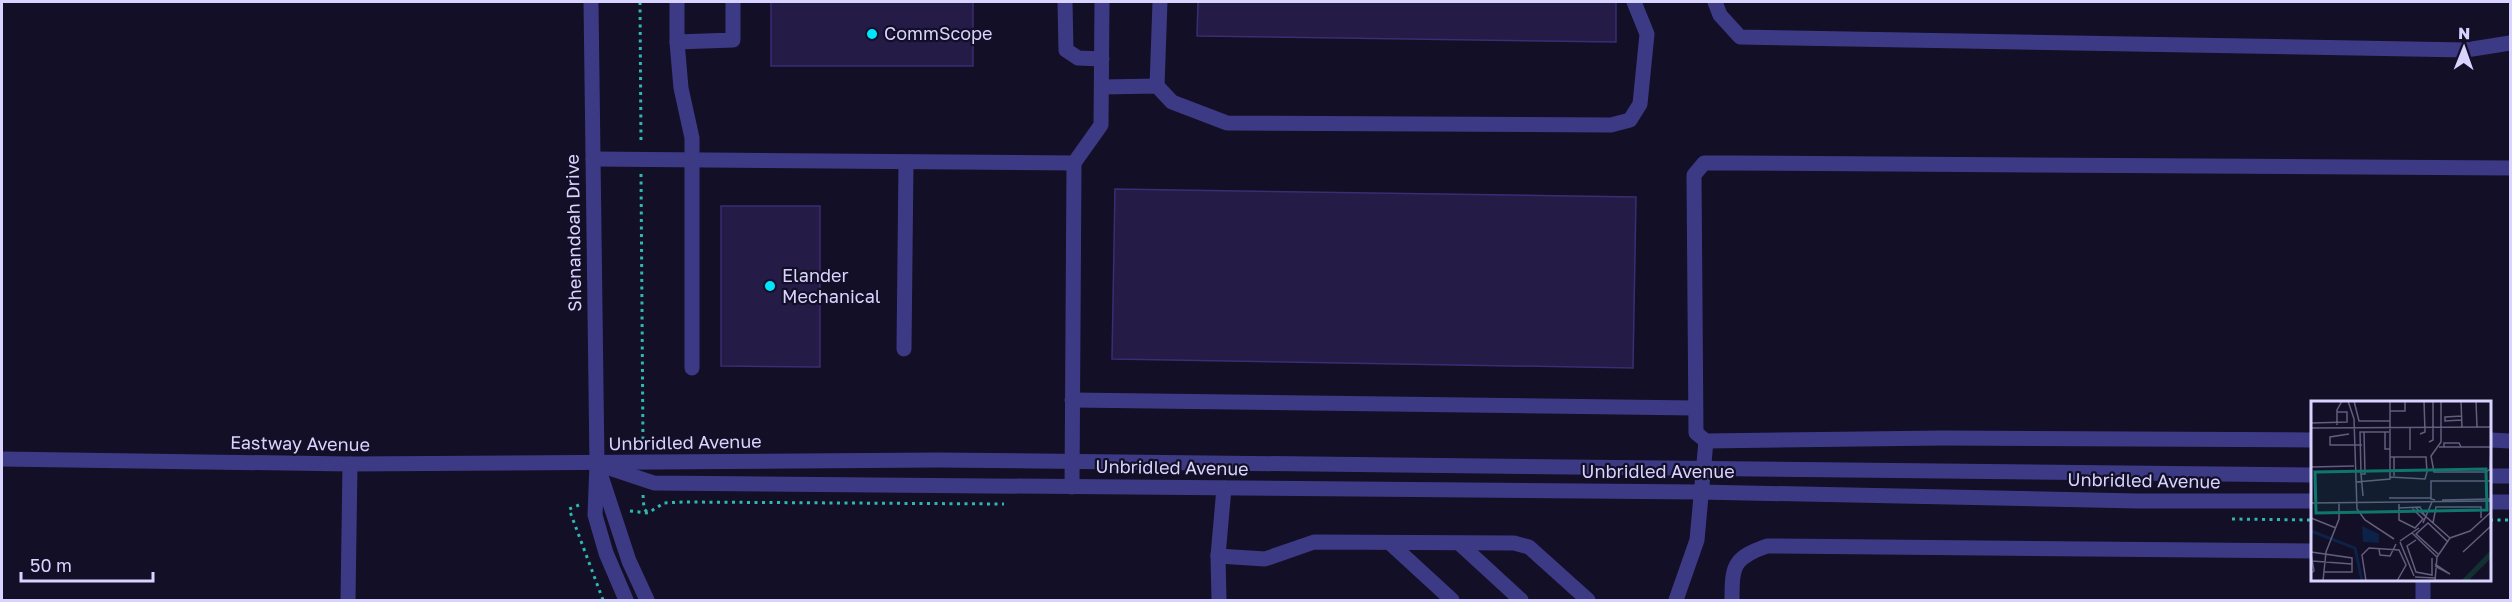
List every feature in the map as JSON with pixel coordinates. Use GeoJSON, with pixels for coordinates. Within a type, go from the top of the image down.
{"type":"FeatureCollection","features":[{"type":"Feature","properties":{"kind":"street","name":"Shenandoah Drive"},"geometry":{"type":"LineString","coordinates":[[591,2],[597,464],[594,507],[606,553],[626,600]]}},
{"type":"Feature","properties":{"kind":"street"},"geometry":{"type":"LineString","coordinates":[[677,2],[677,42],[681,88],[692,138],[692,368]]}},
{"type":"Feature","properties":{"kind":"street"},"geometry":{"type":"LineString","coordinates":[[677,42],[734,40],[733,2]]}},
{"type":"Feature","properties":{"kind":"street"},"geometry":{"type":"LineString","coordinates":[[1065,2],[1066,50],[1078,58],[1102,59]]}},
{"type":"Feature","properties":{"kind":"street"},"geometry":{"type":"LineString","coordinates":[[1072,487],[1074,163],[1101,125],[1102,2]]}},
{"type":"Feature","properties":{"kind":"street"},"geometry":{"type":"LineString","coordinates":[[1160,2],[1157,86],[1172,102],[1227,123],[1611,125],[1630,120],[1640,104],[1647,34],[1634,2]]}},
{"type":"Feature","properties":{"kind":"street"},"geometry":{"type":"LineString","coordinates":[[1715,2],[1720,15],[1740,37],[2466,50],[2511,43]]}},
{"type":"Feature","properties":{"kind":"street"},"geometry":{"type":"LineString","coordinates":[[1102,87],[1157,86]]}},
{"type":"Feature","properties":{"kind":"street"},"geometry":{"type":"LineString","coordinates":[[593,159],[1074,163]]}},
{"type":"Feature","properties":{"kind":"street"},"geometry":{"type":"LineString","coordinates":[[904,349],[906,162]]}},
{"type":"Feature","properties":{"kind":"street"},"geometry":{"type":"LineString","coordinates":[[2311,440],[1943,438],[1706,441],[1696,432],[1694,175],[1704,164],[2511,168]]}},
{"type":"Feature","properties":{"kind":"street"},"geometry":{"type":"LineString","coordinates":[[1072,400],[1695,408]]}},
{"type":"Feature","properties":{"kind":"street"},"geometry":{"type":"LineString","coordinates":[[2491,440],[2511,441]]}},
{"type":"Feature","properties":{"kind":"street"},"geometry":{"type":"LineString","coordinates":[[1676,600],[1697,540],[1706,441]]}},
{"type":"Feature","properties":{"kind":"street","name":"Eastway Avenue"},"geometry":{"type":"LineString","coordinates":[[2,459],[350,464],[597,464]]}},
{"type":"Feature","properties":{"kind":"street","name":"Unbridled Avenue"},"geometry":{"type":"LineString","coordinates":[[597,464],[1072,461],[2311,475]]}},
{"type":"Feature","properties":{"kind":"street"},"geometry":{"type":"LineString","coordinates":[[348,600],[350,464]]}},
{"type":"Feature","properties":{"kind":"street","name":"Shenandoah Drive"},"geometry":{"type":"LineString","coordinates":[[597,464],[614,509],[629,561],[648,600]]}},
{"type":"Feature","properties":{"kind":"street","name":"Unbridled Avenue"},"geometry":{"type":"LineString","coordinates":[[597,464],[654,483],[1700,492],[2115,501],[2311,501]]}},
{"type":"Feature","properties":{"kind":"street"},"geometry":{"type":"LineString","coordinates":[[2491,476],[2511,476]]}},
{"type":"Feature","properties":{"kind":"street"},"geometry":{"type":"LineString","coordinates":[[1219,600],[1218,556],[1224,488]]}},
{"type":"Feature","properties":{"kind":"street"},"geometry":{"type":"LineString","coordinates":[[2491,502],[2511,501]]}},
{"type":"Feature","properties":{"kind":"street"},"geometry":{"type":"LineString","coordinates":[[1218,556],[1265,559],[1314,542],[1514,543],[1529,546],[1588,600]]}},
{"type":"Feature","properties":{"kind":"street"},"geometry":{"type":"LineString","coordinates":[[1391,543],[1452,600]]}},
{"type":"Feature","properties":{"kind":"street"},"geometry":{"type":"LineString","coordinates":[[1460,544],[1521,600]]}},
{"type":"Feature","properties":{"kind":"street"},"geometry":{"type":"LineString","coordinates":[[1732,600],[1732,574],[1744,554],[1767,546],[2311,551]]}},
{"type":"Feature","properties":{"kind":"street"},"geometry":{"type":"LineString","coordinates":[[2423,581],[2423,600]]}},
{"type":"Feature","properties":{"kind":"path"},"geometry":{"type":"LineString","coordinates":[[640,2],[642,462]]}},
{"type":"Feature","properties":{"kind":"path"},"geometry":{"type":"LineString","coordinates":[[642,479],[644,509],[648,513]]}},
{"type":"Feature","properties":{"kind":"path"},"geometry":{"type":"LineString","coordinates":[[614,509],[648,513],[664,503],[685,502],[1005,504]]}},
{"type":"Feature","properties":{"kind":"path"},"geometry":{"type":"LineString","coordinates":[[594,507],[575,504],[569,509],[603,600]]}},
{"type":"Feature","properties":{"kind":"path"},"geometry":{"type":"LineString","coordinates":[[2232,519],[2311,520]]}},
{"type":"Feature","properties":{"kind":"path"},"geometry":{"type":"LineString","coordinates":[[2491,520],[2511,520]]}},
{"type":"Feature","properties":{"kind":"building","name":"CommScope"},"geometry":{"type":"Polygon","coordinates":[[[771,2],[973,2],[973,66],[771,66],[771,2]]]}},
{"type":"Feature","properties":{"kind":"building"},"geometry":{"type":"Polygon","coordinates":[[[1198,2],[1616,2],[1616,42],[1197,36],[1198,2]]]}},
{"type":"Feature","properties":{"kind":"building"},"geometry":{"type":"Polygon","coordinates":[[[1115,189],[1636,197],[1633,368],[1112,359],[1115,189]]]}},
{"type":"Feature","properties":{"kind":"building","name":"Elander Mechanical"},"geometry":{"type":"Polygon","coordinates":[[[721,206],[820,206],[820,367],[721,366],[721,206]]]}},
{"type":"Feature","properties":{"kind":"place","name":"CommScope"},"geometry":{"type":"Point","coordinates":[872,34]}},
{"type":"Feature","properties":{"kind":"place","name":"Elander Mechanical"},"geometry":{"type":"Point","coordinates":[770,286]}}]}
